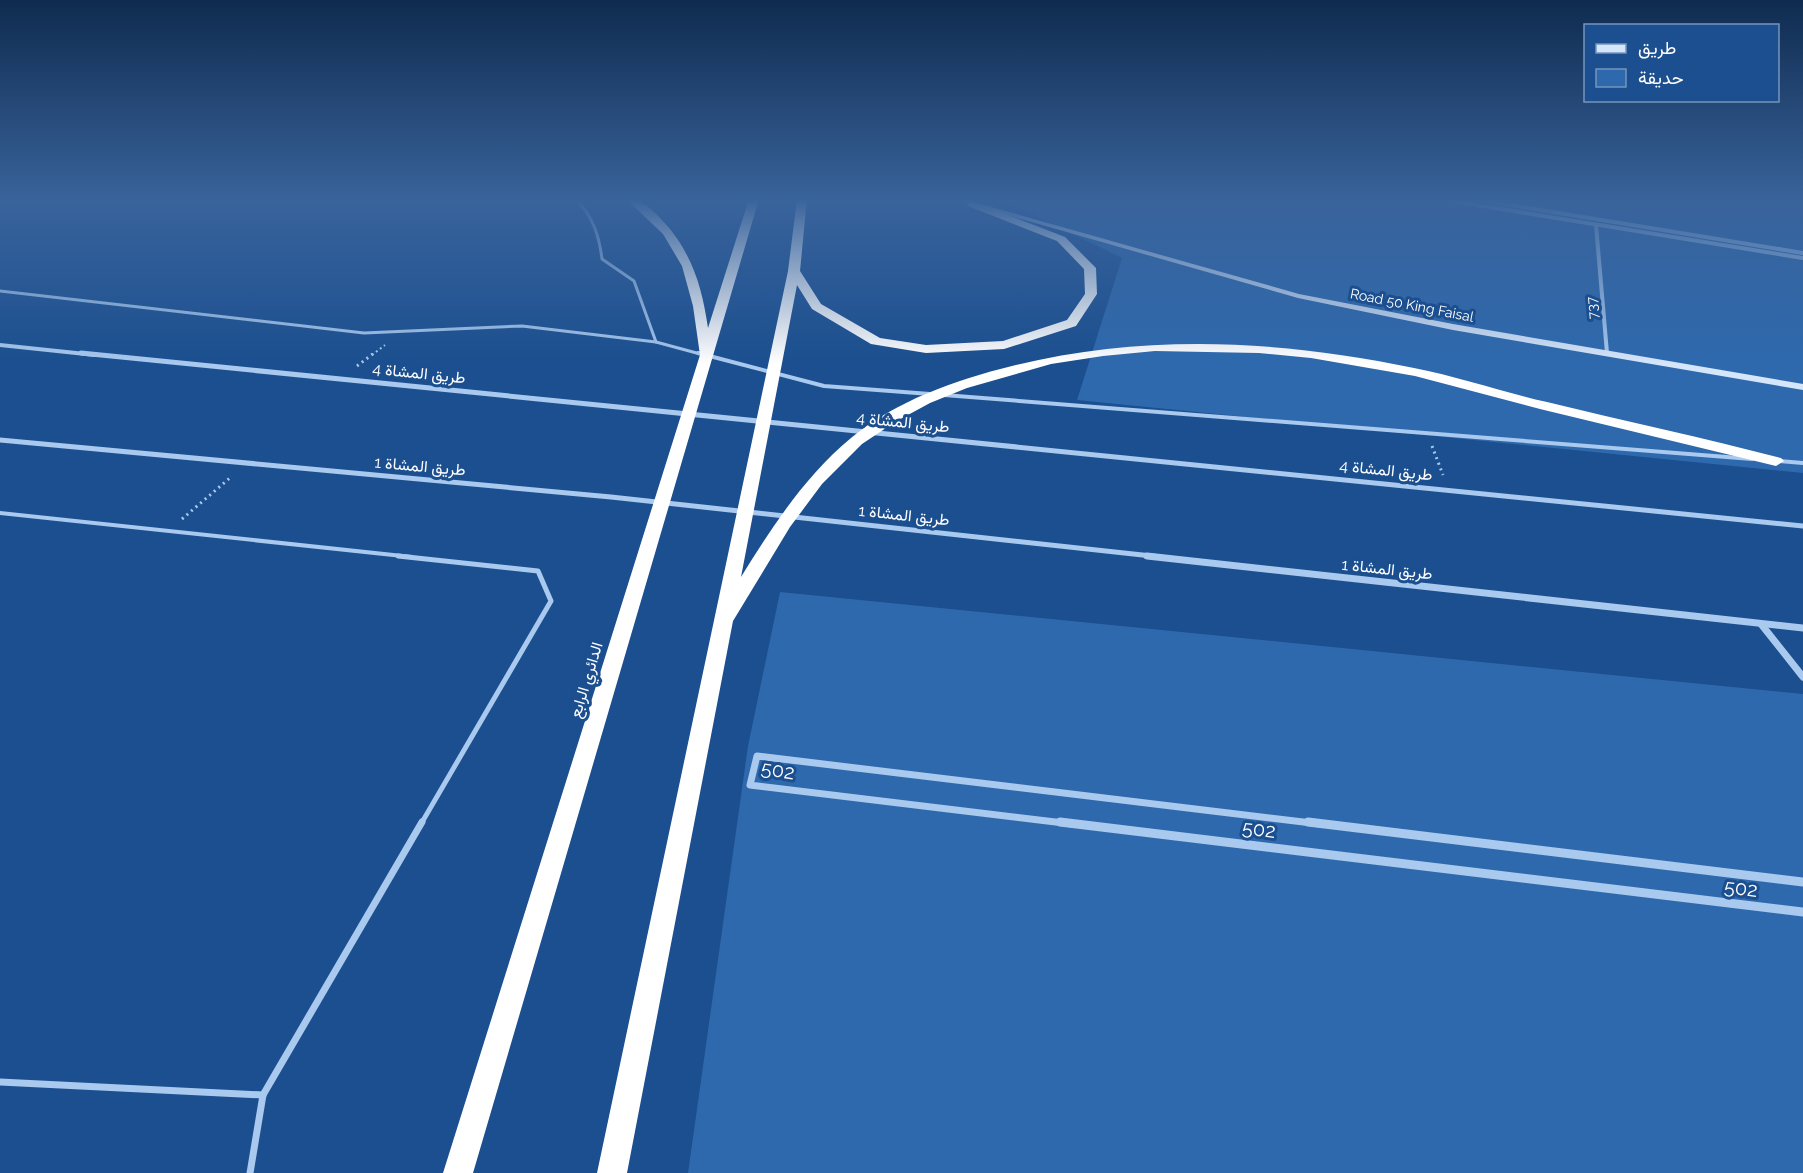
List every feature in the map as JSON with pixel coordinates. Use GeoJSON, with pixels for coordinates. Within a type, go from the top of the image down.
{"type":"FeatureCollection","features":[{"type":"Feature","properties":{"kind":"highway"},"geometry":{"type":"LineString","coordinates":[[683,254],[699,296],[706,360]]}},
{"type":"Feature","properties":{"kind":"highway","name":"الدائري الرابع"},"geometry":{"type":"LineString","coordinates":[[458,1173],[738,254]]}},
{"type":"Feature","properties":{"kind":"highway"},"geometry":{"type":"LineString","coordinates":[[612,1173],[797,254]]}},
{"type":"Feature","properties":{"kind":"highway"},"geometry":{"type":"LineString","coordinates":[[794,271],[816,306],[876,341],[926,348],[1004,345],[1072,323],[1091,294],[1090,268],[1076,254]]}},
{"type":"Feature","properties":{"kind":"highway"},"geometry":{"type":"LineString","coordinates":[[724,620],[797,503],[823,472],[858,440],[905,411],[960,385],[1024,366],[1085,352],[1168,346],[1235,346],[1327,356],[1418,372],[1565,411],[1776,461]]}},
{"type":"Feature","properties":{"kind":"main road","name":"Road 50 King Faisal"},"geometry":{"type":"LineString","coordinates":[[1148,254],[1298,296],[1453,327],[1803,387]]}},
{"type":"Feature","properties":{"kind":"street","name":"737"},"geometry":{"type":"LineString","coordinates":[[1598,254],[1607,353]]}},
{"type":"Feature","properties":{"kind":"street"},"geometry":{"type":"LineString","coordinates":[[1776,254],[1803,258]]}},
{"type":"Feature","properties":{"kind":"street","name":"طريق المشاة 4"},"geometry":{"type":"LineString","coordinates":[[0,345],[1803,526]]}},
{"type":"Feature","properties":{"kind":"street","name":"طريق المشاة 1"},"geometry":{"type":"LineString","coordinates":[[0,440],[611,497],[1803,628]]}},
{"type":"Feature","properties":{"kind":"street"},"geometry":{"type":"LineString","coordinates":[[1761,624],[1803,677]]}},
{"type":"Feature","properties":{"kind":"street","name":"502"},"geometry":{"type":"LineString","coordinates":[[1803,882],[757,756],[750,784],[1803,912]]}},
{"type":"Feature","properties":{"kind":"lane"},"geometry":{"type":"LineString","coordinates":[[601,254],[602,259],[634,281],[656,342]]}},
{"type":"Feature","properties":{"kind":"lane"},"geometry":{"type":"LineString","coordinates":[[0,291],[364,333],[522,326],[656,342],[824,386],[1803,463]]}},
{"type":"Feature","properties":{"kind":"lane"},"geometry":{"type":"LineString","coordinates":[[0,513],[538,571],[551,601],[263,1095],[250,1173]]}},
{"type":"Feature","properties":{"kind":"lane"},"geometry":{"type":"LineString","coordinates":[[0,1082],[263,1095]]}},
{"type":"Feature","properties":{"kind":"path"},"geometry":{"type":"LineString","coordinates":[[340,379],[405,331]]}},
{"type":"Feature","properties":{"kind":"path"},"geometry":{"type":"LineString","coordinates":[[1428,434],[1448,490]]}},
{"type":"Feature","properties":{"kind":"path"},"geometry":{"type":"LineString","coordinates":[[168,531],[247,463]]}},
{"type":"Feature","properties":{"kind":"green space"},"geometry":{"type":"Polygon","coordinates":[[[1113,254],[1803,254],[1803,473],[1077,400],[1122,258],[1113,254]]]}},
{"type":"Feature","properties":{"kind":"green space"},"geometry":{"type":"Polygon","coordinates":[[[780,592],[1803,694],[1803,1173],[688,1173],[748,746],[780,592]]]}}]}
